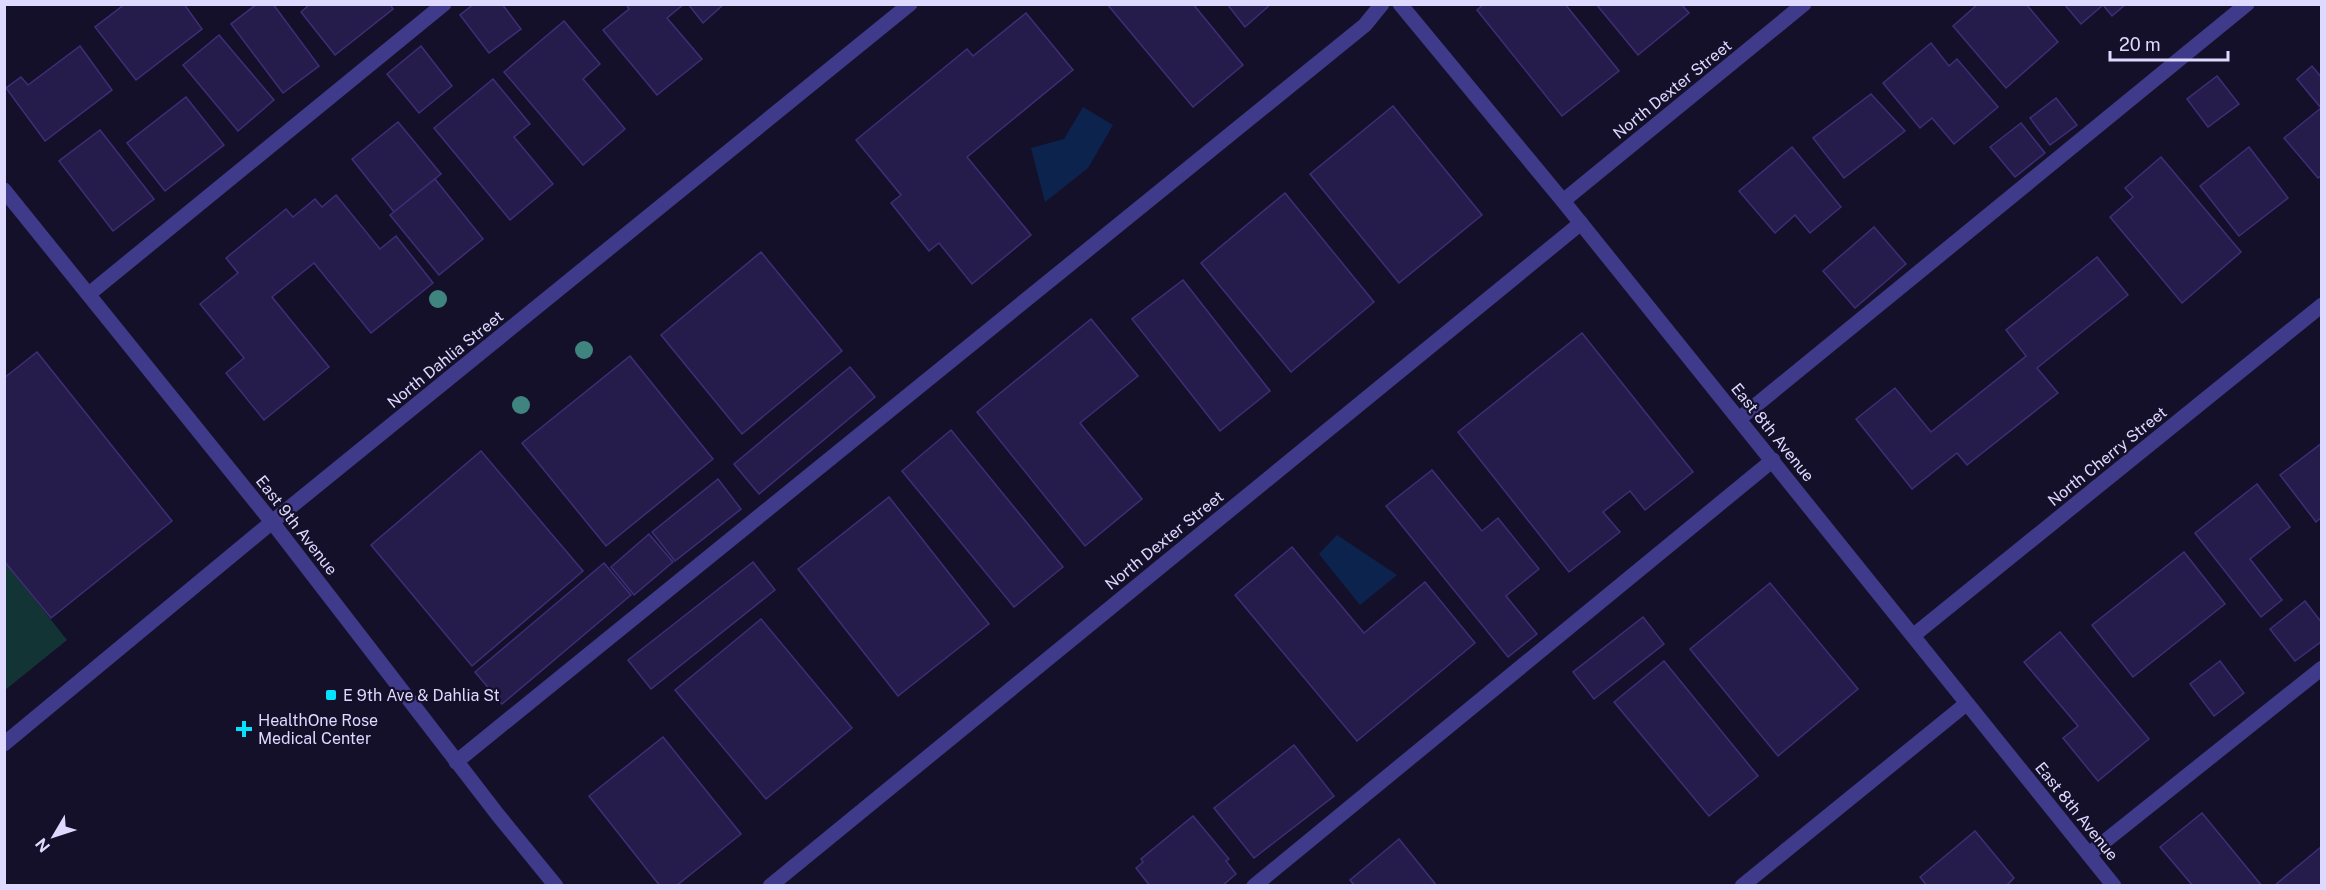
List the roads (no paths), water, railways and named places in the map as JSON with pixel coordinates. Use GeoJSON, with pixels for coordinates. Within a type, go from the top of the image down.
{"type":"FeatureCollection","features":[{"type":"Feature","properties":{"kind":"street"},"geometry":{"type":"LineString","coordinates":[[89,294],[444,4]]}},
{"type":"Feature","properties":{"kind":"street","name":"North Dahlia Street"},"geometry":{"type":"LineString","coordinates":[[4,744],[272,522],[910,4]]}},
{"type":"Feature","properties":{"kind":"street"},"geometry":{"type":"LineString","coordinates":[[456,762],[1365,25],[1382,4]]}},
{"type":"Feature","properties":{"kind":"street","name":"East 8th Avenue"},"geometry":{"type":"LineString","coordinates":[[1400,4],[1581,223],[2114,885]]}},
{"type":"Feature","properties":{"kind":"street","name":"North Dexter Street"},"geometry":{"type":"LineString","coordinates":[[1563,201],[1803,4]]}},
{"type":"Feature","properties":{"kind":"street"},"geometry":{"type":"LineString","coordinates":[[1739,419],[2247,4]]}},
{"type":"Feature","properties":{"kind":"street","name":"East 9th Avenue"},"geometry":{"type":"LineString","coordinates":[[4,190],[272,522],[456,762],[556,885]]}},
{"type":"Feature","properties":{"kind":"street","name":"North Dexter Street"},"geometry":{"type":"LineString","coordinates":[[770,885],[1581,223]]}},
{"type":"Feature","properties":{"kind":"street","name":"North Cherry Street"},"geometry":{"type":"LineString","coordinates":[[1914,635],[2322,305]]}},
{"type":"Feature","properties":{"kind":"street"},"geometry":{"type":"LineString","coordinates":[[1254,885],[1773,460]]}},
{"type":"Feature","properties":{"kind":"street"},"geometry":{"type":"LineString","coordinates":[[2089,854],[2322,668]]}},
{"type":"Feature","properties":{"kind":"street"},"geometry":{"type":"LineString","coordinates":[[1742,885],[1966,704]]}},
{"type":"Feature","properties":{"kind":"water"},"geometry":{"type":"Polygon","coordinates":[[[1083,107],[1113,125],[1088,168],[1045,202],[1031,148],[1064,139],[1083,107]]]}},
{"type":"Feature","properties":{"kind":"water"},"geometry":{"type":"Polygon","coordinates":[[[1337,535],[1397,575],[1360,605],[1319,554],[1337,535]]]}},
{"type":"Feature","properties":{"kind":"place","name":"E 9th Ave & Dahlia St"},"geometry":{"type":"Point","coordinates":[331,695]}},
{"type":"Feature","properties":{"kind":"place","name":"HealthOne Rose Medical Center"},"geometry":{"type":"Point","coordinates":[244,729]}}]}
